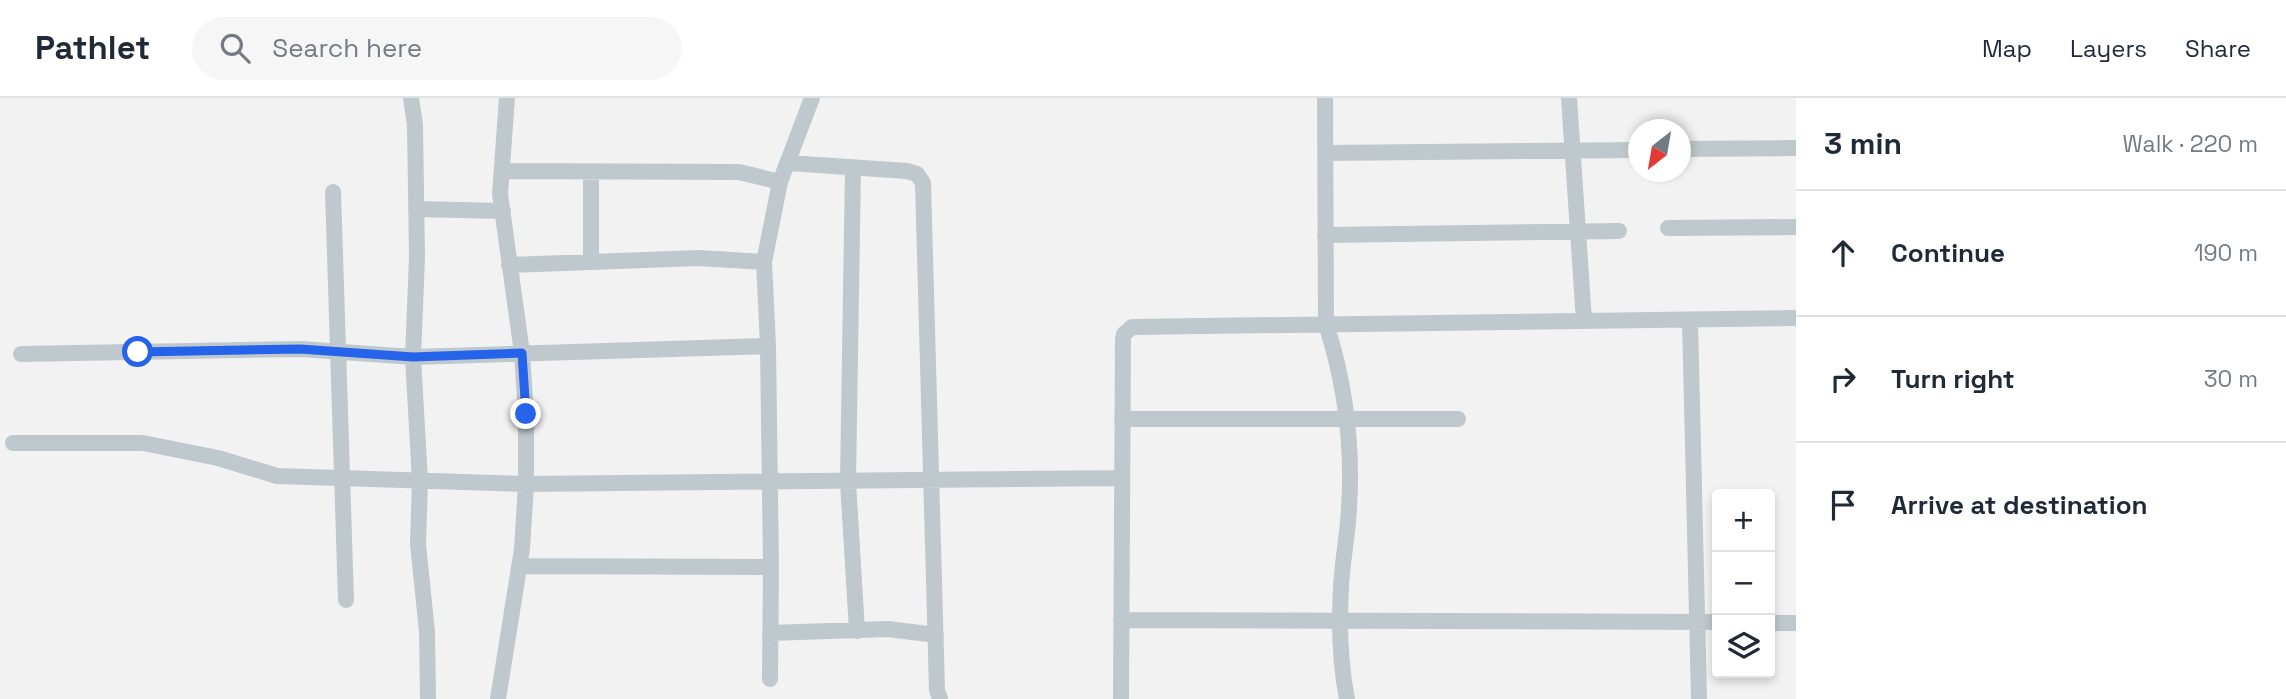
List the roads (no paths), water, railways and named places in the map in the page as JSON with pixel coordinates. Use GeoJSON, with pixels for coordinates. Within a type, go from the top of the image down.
{"type":"FeatureCollection","features":[{"type":"Feature","properties":{"kind":"street"},"geometry":{"type":"LineString","coordinates":[[411,98],[415,125],[417,257],[413,357],[420,481],[418,544],[427,632],[428,699]]}},
{"type":"Feature","properties":{"kind":"street"},"geometry":{"type":"LineString","coordinates":[[498,699],[519,566],[526,484],[526,414],[522,353],[500,194],[507,98]]}},
{"type":"Feature","properties":{"kind":"street"},"geometry":{"type":"LineString","coordinates":[[770,679],[768,346],[764,262],[780,182],[812,98]]}},
{"type":"Feature","properties":{"kind":"street"},"geometry":{"type":"LineString","coordinates":[[1325,98],[1326,324],[1335,350],[1348,419],[1350,507],[1341,588],[1343,678],[1347,699]]}},
{"type":"Feature","properties":{"kind":"street"},"geometry":{"type":"LineString","coordinates":[[1569,98],[1584,321]]}},
{"type":"Feature","properties":{"kind":"street"},"geometry":{"type":"LineString","coordinates":[[1691,149],[1796,148]]}},
{"type":"Feature","properties":{"kind":"street"},"geometry":{"type":"LineString","coordinates":[[1325,153],[1628,150]]}},
{"type":"Feature","properties":{"kind":"street"},"geometry":{"type":"LineString","coordinates":[[789,163],[912,172],[923,183],[937,691],[940,699]]}},
{"type":"Feature","properties":{"kind":"street"},"geometry":{"type":"LineString","coordinates":[[853,167],[848,482],[857,631]]}},
{"type":"Feature","properties":{"kind":"street"},"geometry":{"type":"LineString","coordinates":[[502,171],[739,172],[780,182]]}},
{"type":"Feature","properties":{"kind":"street"},"geometry":{"type":"LineString","coordinates":[[591,172],[591,262]]}},
{"type":"Feature","properties":{"kind":"street"},"geometry":{"type":"LineString","coordinates":[[333,192],[346,600]]}},
{"type":"Feature","properties":{"kind":"street"},"geometry":{"type":"LineString","coordinates":[[416,209],[503,211]]}},
{"type":"Feature","properties":{"kind":"street"},"geometry":{"type":"LineString","coordinates":[[1668,228],[1796,227]]}},
{"type":"Feature","properties":{"kind":"street"},"geometry":{"type":"LineString","coordinates":[[1325,235],[1619,231]]}},
{"type":"Feature","properties":{"kind":"street"},"geometry":{"type":"LineString","coordinates":[[509,265],[699,258],[764,262]]}},
{"type":"Feature","properties":{"kind":"street"},"geometry":{"type":"LineString","coordinates":[[1121,699],[1123,340],[1132,327],[1796,318]]}},
{"type":"Feature","properties":{"kind":"street"},"geometry":{"type":"LineString","coordinates":[[1690,320],[1699,699]]}},
{"type":"Feature","properties":{"kind":"street"},"geometry":{"type":"LineString","coordinates":[[21,354],[300,349],[413,357],[768,346]]}},
{"type":"Feature","properties":{"kind":"street"},"geometry":{"type":"LineString","coordinates":[[1122,419],[1458,419]]}},
{"type":"Feature","properties":{"kind":"street"},"geometry":{"type":"LineString","coordinates":[[13,443],[143,443],[218,458],[277,476],[420,481],[526,484],[1122,478]]}},
{"type":"Feature","properties":{"kind":"street"},"geometry":{"type":"LineString","coordinates":[[519,566],[771,567]]}},
{"type":"Feature","properties":{"kind":"street"},"geometry":{"type":"LineString","coordinates":[[1121,620],[1712,622]]}},
{"type":"Feature","properties":{"kind":"street"},"geometry":{"type":"LineString","coordinates":[[1775,623],[1796,623]]}},
{"type":"Feature","properties":{"kind":"street"},"geometry":{"type":"LineString","coordinates":[[770,633],[888,629],[936,635]]}}]}
